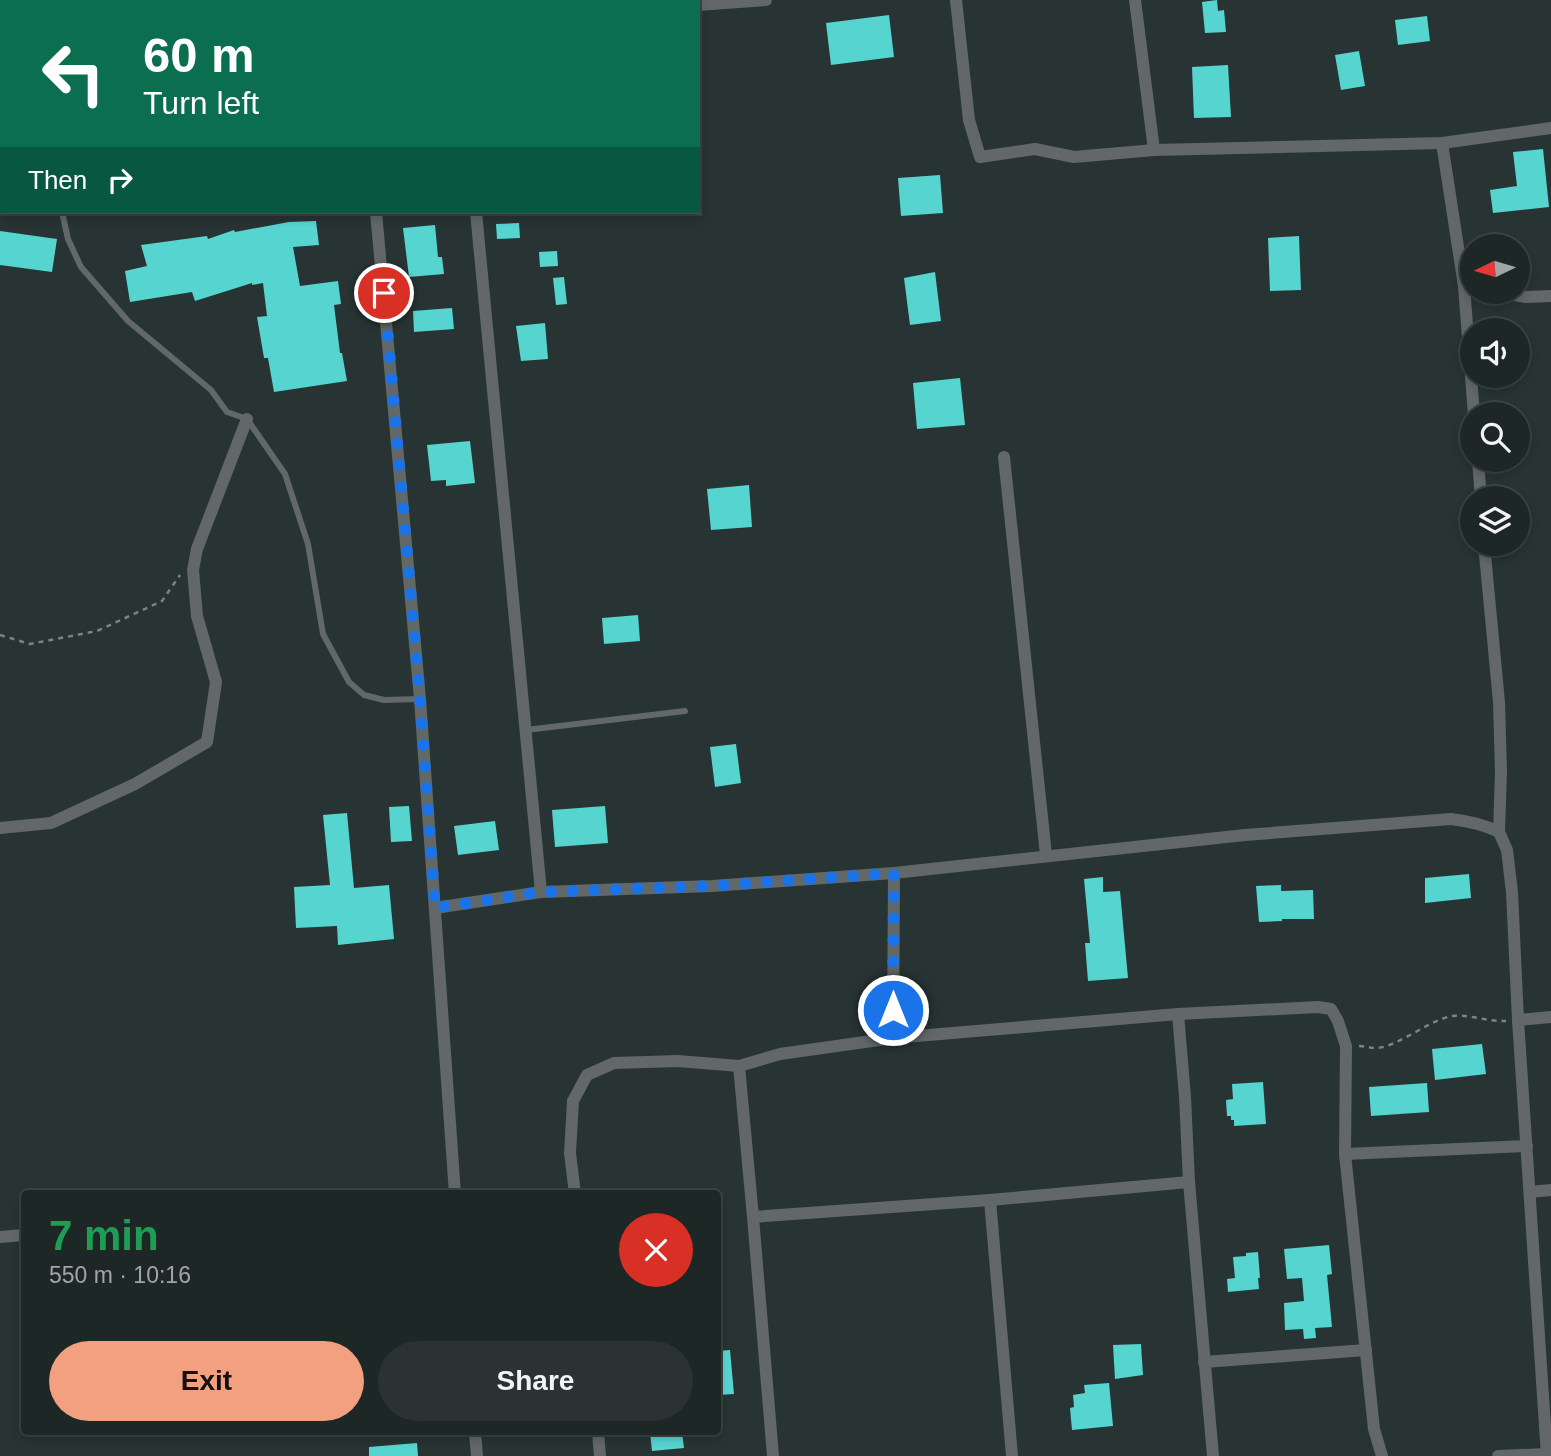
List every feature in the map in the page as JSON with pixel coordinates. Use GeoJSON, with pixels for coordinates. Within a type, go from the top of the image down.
{"type":"FeatureCollection","features":[{"type":"Feature","properties":{"kind":"street"},"geometry":{"type":"LineString","coordinates":[[700,5],[766,0]]}},
{"type":"Feature","properties":{"kind":"street"},"geometry":{"type":"LineString","coordinates":[[956,0],[969,120],[980,157],[1035,149],[1074,157],[1154,150],[1442,143],[1551,128]]}},
{"type":"Feature","properties":{"kind":"street"},"geometry":{"type":"LineString","coordinates":[[1135,0],[1154,150]]}},
{"type":"Feature","properties":{"kind":"street"},"geometry":{"type":"LineString","coordinates":[[1442,143],[1460,243]]}},
{"type":"Feature","properties":{"kind":"street"},"geometry":{"type":"LineString","coordinates":[[376,214],[420,699],[455,1190]]}},
{"type":"Feature","properties":{"kind":"street"},"geometry":{"type":"LineString","coordinates":[[477,214],[541,892]]}},
{"type":"Feature","properties":{"kind":"street"},"geometry":{"type":"LineString","coordinates":[[1530,297],[1551,296]]}},
{"type":"Feature","properties":{"kind":"street"},"geometry":{"type":"LineString","coordinates":[[1469,304],[1473,402]]}},
{"type":"Feature","properties":{"kind":"street"},"geometry":{"type":"LineString","coordinates":[[0,828],[51,822],[135,784],[207,742],[216,682],[197,616],[192,570],[197,549],[247,419]]}},
{"type":"Feature","properties":{"kind":"street"},"geometry":{"type":"LineString","coordinates":[[1004,457],[1046,855]]}},
{"type":"Feature","properties":{"kind":"street"},"geometry":{"type":"LineString","coordinates":[[1485,556],[1499,702],[1499,832],[1507,850],[1512,892],[1530,1192],[1547,1385],[1547,1455],[1498,1456]]}},
{"type":"Feature","properties":{"kind":"street"},"geometry":{"type":"LineString","coordinates":[[435,908],[541,892],[712,886],[894,873],[1245,835],[1451,819],[1487,826],[1499,832]]}},
{"type":"Feature","properties":{"kind":"street"},"geometry":{"type":"LineString","coordinates":[[893,1038],[894,873]]}},
{"type":"Feature","properties":{"kind":"street"},"geometry":{"type":"LineString","coordinates":[[575,1190],[570,1153],[573,1101],[587,1075],[614,1063],[678,1060],[739,1066],[780,1054],[893,1038],[1178,1014],[1318,1007],[1331,1009],[1346,1046],[1345,1154],[1374,1429],[1382,1456]]}},
{"type":"Feature","properties":{"kind":"street"},"geometry":{"type":"LineString","coordinates":[[1178,1014],[1189,1182],[1213,1456]]}},
{"type":"Feature","properties":{"kind":"street"},"geometry":{"type":"LineString","coordinates":[[1518,1020],[1551,1017]]}},
{"type":"Feature","properties":{"kind":"street"},"geometry":{"type":"LineString","coordinates":[[739,1066],[773,1456]]}},
{"type":"Feature","properties":{"kind":"street"},"geometry":{"type":"LineString","coordinates":[[1345,1154],[1527,1146]]}},
{"type":"Feature","properties":{"kind":"street"},"geometry":{"type":"LineString","coordinates":[[752,1217],[1189,1182]]}},
{"type":"Feature","properties":{"kind":"street"},"geometry":{"type":"LineString","coordinates":[[1530,1192],[1551,1190]]}},
{"type":"Feature","properties":{"kind":"street"},"geometry":{"type":"LineString","coordinates":[[990,1200],[1012,1456]]}},
{"type":"Feature","properties":{"kind":"street"},"geometry":{"type":"LineString","coordinates":[[0,1237],[21,1235]]}},
{"type":"Feature","properties":{"kind":"street"},"geometry":{"type":"LineString","coordinates":[[1204,1362],[1366,1350]]}},
{"type":"Feature","properties":{"kind":"street"},"geometry":{"type":"LineString","coordinates":[[475,1435],[477,1456]]}},
{"type":"Feature","properties":{"kind":"street"},"geometry":{"type":"LineString","coordinates":[[598,1435],[600,1456]]}},
{"type":"Feature","properties":{"kind":"lane"},"geometry":{"type":"LineString","coordinates":[[62,214],[68,239],[82,267],[128,321],[211,390],[227,412],[247,419],[285,474],[308,544],[323,634],[349,682],[364,695],[384,701],[420,699]]}},
{"type":"Feature","properties":{"kind":"lane"},"geometry":{"type":"LineString","coordinates":[[526,730],[685,711]]}},
{"type":"Feature","properties":{"kind":"path"},"geometry":{"type":"LineString","coordinates":[[0,635],[30,643],[97,631],[163,601],[183,570]]}},
{"type":"Feature","properties":{"kind":"path"},"geometry":{"type":"LineString","coordinates":[[1346,1046],[1376,1048],[1388,1045],[1450,1016],[1495,1021],[1518,1020]]}},
{"type":"Feature","properties":{"kind":"building"},"geometry":{"type":"Polygon","coordinates":[[[1217,0],[1218,11],[1224,10],[1226,32],[1205,33],[1202,2],[1217,0]]]}},
{"type":"Feature","properties":{"kind":"building"},"geometry":{"type":"Polygon","coordinates":[[[889,15],[894,57],[831,65],[826,23],[889,15]]]}},
{"type":"Feature","properties":{"kind":"building"},"geometry":{"type":"Polygon","coordinates":[[[1427,16],[1430,41],[1398,45],[1395,20],[1427,16]]]}},
{"type":"Feature","properties":{"kind":"building"},"geometry":{"type":"Polygon","coordinates":[[[1359,51],[1365,86],[1341,90],[1335,55],[1359,51]]]}},
{"type":"Feature","properties":{"kind":"building"},"geometry":{"type":"Polygon","coordinates":[[[1228,65],[1231,117],[1194,118],[1192,67],[1228,65]]]}},
{"type":"Feature","properties":{"kind":"building"},"geometry":{"type":"Polygon","coordinates":[[[1543,149],[1549,207],[1493,213],[1490,190],[1517,186],[1513,152],[1543,149]]]}},
{"type":"Feature","properties":{"kind":"building"},"geometry":{"type":"Polygon","coordinates":[[[940,175],[943,213],[901,216],[898,178],[940,175]]]}},
{"type":"Feature","properties":{"kind":"building"},"geometry":{"type":"Polygon","coordinates":[[[316,221],[319,245],[293,247],[300,286],[338,281],[341,304],[334,305],[340,353],[347,381],[274,392],[268,358],[264,358],[257,317],[267,316],[263,283],[252,283],[195,301],[192,292],[130,302],[125,271],[147,266],[141,245],[207,236],[208,239],[234,230],[316,221]]]}},
{"type":"Feature","properties":{"kind":"building"},"geometry":{"type":"Polygon","coordinates":[[[519,223],[520,238],[497,239],[496,224],[519,223]]]}},
{"type":"Feature","properties":{"kind":"building"},"geometry":{"type":"Polygon","coordinates":[[[435,225],[438,257],[442,257],[444,274],[409,277],[403,228],[435,225]]]}},
{"type":"Feature","properties":{"kind":"building"},"geometry":{"type":"Polygon","coordinates":[[[0,231],[57,239],[52,272],[0,265],[0,231]]]}},
{"type":"Feature","properties":{"kind":"building"},"geometry":{"type":"Polygon","coordinates":[[[1299,236],[1301,290],[1270,291],[1268,238],[1299,236]]]}},
{"type":"Feature","properties":{"kind":"building"},"geometry":{"type":"Polygon","coordinates":[[[557,251],[558,266],[540,267],[539,252],[557,251]]]}},
{"type":"Feature","properties":{"kind":"building"},"geometry":{"type":"Polygon","coordinates":[[[935,272],[941,321],[910,325],[904,278],[935,272]]]}},
{"type":"Feature","properties":{"kind":"building"},"geometry":{"type":"Polygon","coordinates":[[[564,277],[567,304],[556,305],[553,278],[564,277]]]}},
{"type":"Feature","properties":{"kind":"building"},"geometry":{"type":"Polygon","coordinates":[[[452,308],[454,329],[414,332],[413,311],[452,308]]]}},
{"type":"Feature","properties":{"kind":"building"},"geometry":{"type":"Polygon","coordinates":[[[545,323],[548,359],[521,361],[516,326],[545,323]]]}},
{"type":"Feature","properties":{"kind":"building"},"geometry":{"type":"Polygon","coordinates":[[[960,378],[965,425],[917,429],[913,383],[960,378]]]}},
{"type":"Feature","properties":{"kind":"building"},"geometry":{"type":"Polygon","coordinates":[[[470,441],[475,483],[446,486],[446,480],[431,481],[427,445],[470,441]]]}},
{"type":"Feature","properties":{"kind":"building"},"geometry":{"type":"Polygon","coordinates":[[[749,485],[752,527],[711,530],[707,489],[749,485]]]}},
{"type":"Feature","properties":{"kind":"building"},"geometry":{"type":"Polygon","coordinates":[[[638,615],[640,641],[604,644],[602,618],[638,615]]]}},
{"type":"Feature","properties":{"kind":"building"},"geometry":{"type":"Polygon","coordinates":[[[736,744],[741,783],[715,787],[710,747],[736,744]]]}},
{"type":"Feature","properties":{"kind":"building"},"geometry":{"type":"Polygon","coordinates":[[[409,806],[412,841],[391,842],[389,807],[409,806]]]}},
{"type":"Feature","properties":{"kind":"building"},"geometry":{"type":"Polygon","coordinates":[[[605,806],[608,843],[555,847],[552,810],[605,806]]]}},
{"type":"Feature","properties":{"kind":"building"},"geometry":{"type":"Polygon","coordinates":[[[347,813],[354,888],[389,885],[394,939],[338,945],[337,926],[296,928],[294,887],[330,885],[323,815],[347,813]]]}},
{"type":"Feature","properties":{"kind":"building"},"geometry":{"type":"Polygon","coordinates":[[[495,821],[499,850],[458,855],[454,826],[495,821]]]}},
{"type":"Feature","properties":{"kind":"building"},"geometry":{"type":"Polygon","coordinates":[[[1469,874],[1471,898],[1425,903],[1425,878],[1469,874]]]}},
{"type":"Feature","properties":{"kind":"building"},"geometry":{"type":"Polygon","coordinates":[[[1103,877],[1103,892],[1120,891],[1128,978],[1088,981],[1085,943],[1090,943],[1084,879],[1103,877]]]}},
{"type":"Feature","properties":{"kind":"building"},"geometry":{"type":"Polygon","coordinates":[[[1281,885],[1281,891],[1313,890],[1314,919],[1259,922],[1256,886],[1281,885]]]}},
{"type":"Feature","properties":{"kind":"building"},"geometry":{"type":"Polygon","coordinates":[[[1482,1044],[1486,1074],[1435,1080],[1432,1049],[1482,1044]]]}},
{"type":"Feature","properties":{"kind":"building"},"geometry":{"type":"Polygon","coordinates":[[[1263,1082],[1266,1124],[1234,1126],[1234,1120],[1227,1116],[1226,1100],[1233,1099],[1232,1084],[1263,1082]]]}},
{"type":"Feature","properties":{"kind":"building"},"geometry":{"type":"Polygon","coordinates":[[[1427,1083],[1429,1112],[1371,1116],[1369,1087],[1427,1083]]]}},
{"type":"Feature","properties":{"kind":"building"},"geometry":{"type":"Polygon","coordinates":[[[1329,1245],[1332,1274],[1327,1275],[1332,1327],[1315,1328],[1316,1338],[1304,1339],[1303,1329],[1285,1330],[1284,1303],[1304,1301],[1302,1278],[1287,1279],[1284,1249],[1329,1245]]]}},
{"type":"Feature","properties":{"kind":"building"},"geometry":{"type":"Polygon","coordinates":[[[1258,1252],[1259,1289],[1228,1292],[1227,1279],[1235,1278],[1233,1257],[1258,1252]]]}},
{"type":"Feature","properties":{"kind":"building"},"geometry":{"type":"Polygon","coordinates":[[[1141,1344],[1143,1375],[1115,1379],[1113,1345],[1141,1344]]]}},
{"type":"Feature","properties":{"kind":"building"},"geometry":{"type":"Polygon","coordinates":[[[730,1350],[734,1394],[721,1395],[721,1351],[730,1350]]]}},
{"type":"Feature","properties":{"kind":"building"},"geometry":{"type":"Polygon","coordinates":[[[1109,1383],[1113,1426],[1072,1430],[1070,1408],[1074,1407],[1073,1395],[1085,1393],[1084,1385],[1109,1383]]]}},
{"type":"Feature","properties":{"kind":"building"},"geometry":{"type":"Polygon","coordinates":[[[650,1435],[682,1435],[684,1448],[652,1451],[650,1435]]]}},
{"type":"Feature","properties":{"kind":"building"},"geometry":{"type":"Polygon","coordinates":[[[417,1443],[418,1456],[369,1456],[369,1447],[417,1443]]]}},
{"type":"Feature","properties":{"kind":"route"},"geometry":{"type":"LineString","coordinates":[[384,293],[420,699],[435,908],[541,892],[712,886],[894,873],[893,1010]]}}]}
